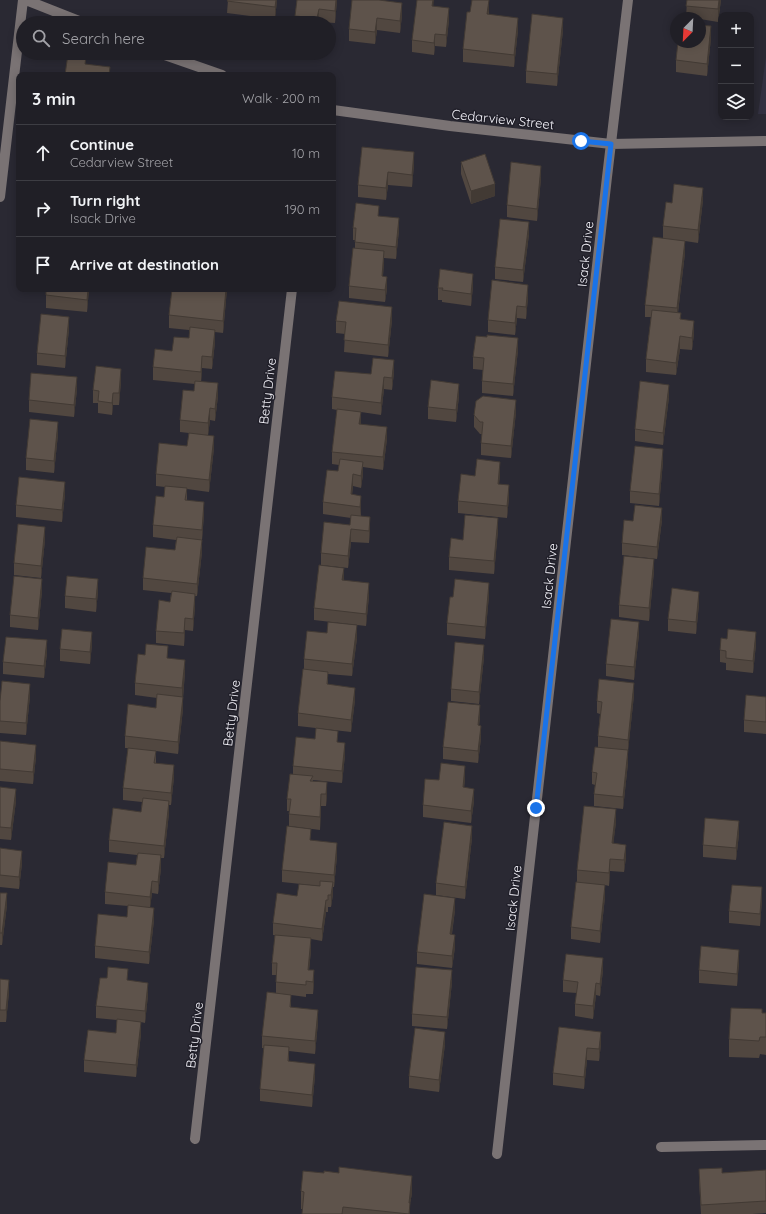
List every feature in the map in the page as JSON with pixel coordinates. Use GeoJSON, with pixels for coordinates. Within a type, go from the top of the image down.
{"type":"FeatureCollection","features":[{"type":"Feature","properties":{"kind":"street"},"geometry":{"type":"LineString","coordinates":[[21,16],[23,0]]}},
{"type":"Feature","properties":{"kind":"street"},"geometry":{"type":"LineString","coordinates":[[26,0],[66,16]]}},
{"type":"Feature","properties":{"kind":"street","name":"Isack Drive"},"geometry":{"type":"LineString","coordinates":[[497,1154],[628,0]]}},
{"type":"Feature","properties":{"kind":"street"},"geometry":{"type":"LineString","coordinates":[[0,197],[16,60]]}},
{"type":"Feature","properties":{"kind":"street"},"geometry":{"type":"LineString","coordinates":[[179,60],[213,72]]}},
{"type":"Feature","properties":{"kind":"street","name":"Cedarview Street"},"geometry":{"type":"LineString","coordinates":[[336,110],[450,126],[611,144],[766,141]]}},
{"type":"Feature","properties":{"kind":"street","name":"Betty Drive"},"geometry":{"type":"LineString","coordinates":[[195,1139],[292,292]]}},
{"type":"Feature","properties":{"kind":"street"},"geometry":{"type":"LineString","coordinates":[[662,1147],[766,1145]]}},
{"type":"Feature","properties":{"kind":"shaded area"},"geometry":{"type":"Polygon","coordinates":[[[766,57],[766,114],[758,114],[766,57]]]}},
{"type":"Feature","properties":{"kind":"building"},"geometry":{"type":"Polygon","coordinates":[[[276,0],[275,7],[227,1],[276,0]]]}},
{"type":"Feature","properties":{"kind":"building"},"geometry":{"type":"Polygon","coordinates":[[[297,0],[336,0],[335,11],[319,9],[317,16],[295,16],[297,0]]]}},
{"type":"Feature","properties":{"kind":"building"},"geometry":{"type":"Polygon","coordinates":[[[352,0],[379,0],[402,3],[400,21],[377,18],[375,32],[349,29],[352,0]]]}},
{"type":"Feature","properties":{"kind":"building"},"geometry":{"type":"Polygon","coordinates":[[[417,0],[433,0],[432,6],[449,8],[446,35],[435,34],[434,43],[412,40],[417,0]]]}},
{"type":"Feature","properties":{"kind":"building"},"geometry":{"type":"Polygon","coordinates":[[[472,0],[489,0],[487,14],[518,18],[514,55],[463,49],[467,12],[470,12],[472,0]]]}},
{"type":"Feature","properties":{"kind":"building"},"geometry":{"type":"Polygon","coordinates":[[[687,0],[719,0],[718,9],[686,6],[687,0]]]}},
{"type":"Feature","properties":{"kind":"building"},"geometry":{"type":"Polygon","coordinates":[[[532,14],[563,18],[557,74],[526,71],[532,14]]]}},
{"type":"Feature","properties":{"kind":"building"},"geometry":{"type":"Polygon","coordinates":[[[706,26],[711,26],[707,64],[676,60],[677,48],[706,48],[706,26]]]}},
{"type":"Feature","properties":{"kind":"building"},"geometry":{"type":"Polygon","coordinates":[[[67,60],[86,60],[85,64],[110,67],[109,72],[65,72],[67,60]]]}},
{"type":"Feature","properties":{"kind":"building"},"geometry":{"type":"Polygon","coordinates":[[[362,147],[414,152],[412,175],[388,172],[386,188],[358,185],[362,147]]]}},
{"type":"Feature","properties":{"kind":"building"},"geometry":{"type":"Polygon","coordinates":[[[485,154],[495,184],[471,191],[461,162],[485,154]]]}},
{"type":"Feature","properties":{"kind":"building"},"geometry":{"type":"Polygon","coordinates":[[[511,162],[541,166],[537,209],[507,205],[511,162]]]}},
{"type":"Feature","properties":{"kind":"building"},"geometry":{"type":"Polygon","coordinates":[[[674,184],[703,188],[698,230],[663,226],[666,202],[672,203],[674,184]]]}},
{"type":"Feature","properties":{"kind":"building"},"geometry":{"type":"Polygon","coordinates":[[[356,203],[379,206],[378,216],[399,218],[396,247],[355,242],[356,228],[353,228],[356,203]]]}},
{"type":"Feature","properties":{"kind":"building"},"geometry":{"type":"Polygon","coordinates":[[[500,219],[529,222],[523,270],[495,267],[500,219]]]}},
{"type":"Feature","properties":{"kind":"building"},"geometry":{"type":"Polygon","coordinates":[[[653,237],[685,241],[677,308],[645,305],[653,237]]]}},
{"type":"Feature","properties":{"kind":"building"},"geometry":{"type":"Polygon","coordinates":[[[353,248],[384,251],[382,276],[387,277],[385,290],[349,286],[353,248]]]}},
{"type":"Feature","properties":{"kind":"building"},"geometry":{"type":"Polygon","coordinates":[[[440,269],[473,274],[471,294],[442,290],[443,288],[438,288],[440,269]]]}},
{"type":"Feature","properties":{"kind":"building"},"geometry":{"type":"Polygon","coordinates":[[[492,280],[528,285],[526,307],[517,306],[515,323],[488,320],[492,280]]]}},
{"type":"Feature","properties":{"kind":"building"},"geometry":{"type":"Polygon","coordinates":[[[46,292],[88,292],[87,300],[46,295],[46,292]]]}},
{"type":"Feature","properties":{"kind":"building"},"geometry":{"type":"Polygon","coordinates":[[[172,292],[226,292],[223,321],[169,315],[172,292]]]}},
{"type":"Feature","properties":{"kind":"building"},"geometry":{"type":"Polygon","coordinates":[[[339,301],[392,307],[388,345],[344,340],[346,322],[336,321],[339,301]]]}},
{"type":"Feature","properties":{"kind":"building"},"geometry":{"type":"Polygon","coordinates":[[[652,310],[681,313],[680,319],[694,321],[692,338],[680,336],[676,363],[646,359],[652,310]]]}},
{"type":"Feature","properties":{"kind":"building"},"geometry":{"type":"Polygon","coordinates":[[[41,314],[69,317],[65,356],[37,353],[41,314]]]}},
{"type":"Feature","properties":{"kind":"building"},"geometry":{"type":"Polygon","coordinates":[[[190,327],[215,330],[212,357],[202,356],[201,372],[153,367],[155,349],[172,351],[174,337],[189,338],[190,327]]]}},
{"type":"Feature","properties":{"kind":"building"},"geometry":{"type":"Polygon","coordinates":[[[487,335],[518,338],[513,384],[482,381],[484,358],[473,357],[476,336],[487,337],[487,335]]]}},
{"type":"Feature","properties":{"kind":"building"},"geometry":{"type":"Polygon","coordinates":[[[373,358],[394,360],[392,378],[384,377],[381,403],[332,397],[335,371],[371,374],[373,358]]]}},
{"type":"Feature","properties":{"kind":"building"},"geometry":{"type":"Polygon","coordinates":[[[96,366],[121,369],[119,393],[113,393],[112,403],[98,401],[99,391],[93,390],[96,366]]]}},
{"type":"Feature","properties":{"kind":"building"},"geometry":{"type":"Polygon","coordinates":[[[31,373],[77,377],[74,405],[29,400],[31,373]]]}},
{"type":"Feature","properties":{"kind":"building"},"geometry":{"type":"Polygon","coordinates":[[[431,380],[459,384],[456,410],[428,407],[431,380]]]}},
{"type":"Feature","properties":{"kind":"building"},"geometry":{"type":"Polygon","coordinates":[[[195,381],[218,383],[215,409],[210,408],[208,423],[180,420],[183,390],[194,391],[195,381]]]}},
{"type":"Feature","properties":{"kind":"building"},"geometry":{"type":"Polygon","coordinates":[[[640,381],[669,385],[663,433],[635,429],[640,381]]]}},
{"type":"Feature","properties":{"kind":"building"},"geometry":{"type":"Polygon","coordinates":[[[483,396],[516,400],[511,446],[481,443],[483,422],[480,422],[474,415],[476,401],[483,396]]]}},
{"type":"Feature","properties":{"kind":"building"},"geometry":{"type":"Polygon","coordinates":[[[337,409],[361,412],[359,424],[387,427],[383,457],[332,452],[337,409]]]}},
{"type":"Feature","properties":{"kind":"building"},"geometry":{"type":"Polygon","coordinates":[[[30,419],[58,422],[54,461],[26,458],[30,419]]]}},
{"type":"Feature","properties":{"kind":"building"},"geometry":{"type":"Polygon","coordinates":[[[189,433],[214,436],[209,480],[156,474],[159,443],[187,446],[189,433]]]}},
{"type":"Feature","properties":{"kind":"building"},"geometry":{"type":"Polygon","coordinates":[[[635,446],[663,449],[659,494],[630,491],[635,446]]]}},
{"type":"Feature","properties":{"kind":"building"},"geometry":{"type":"Polygon","coordinates":[[[340,459],[363,462],[361,476],[353,474],[351,494],[361,496],[360,507],[323,502],[327,470],[338,471],[340,459]]]}},
{"type":"Feature","properties":{"kind":"building"},"geometry":{"type":"Polygon","coordinates":[[[477,459],[500,462],[498,484],[509,485],[507,506],[458,501],[461,474],[475,476],[477,459]]]}},
{"type":"Feature","properties":{"kind":"building"},"geometry":{"type":"Polygon","coordinates":[[[19,477],[65,482],[62,510],[16,505],[19,477]]]}},
{"type":"Feature","properties":{"kind":"building"},"geometry":{"type":"Polygon","coordinates":[[[165,486],[187,488],[185,500],[204,502],[202,530],[153,525],[156,496],[164,497],[165,486]]]}},
{"type":"Feature","properties":{"kind":"building"},"geometry":{"type":"Polygon","coordinates":[[[635,505],[662,508],[657,547],[622,543],[624,520],[633,521],[635,505]]]}},
{"type":"Feature","properties":{"kind":"building"},"geometry":{"type":"Polygon","coordinates":[[[351,515],[370,517],[369,531],[351,529],[348,556],[321,553],[324,522],[350,525],[351,515]]]}},
{"type":"Feature","properties":{"kind":"building"},"geometry":{"type":"Polygon","coordinates":[[[465,515],[498,518],[494,561],[449,557],[451,538],[463,540],[465,515]]]}},
{"type":"Feature","properties":{"kind":"building"},"geometry":{"type":"Polygon","coordinates":[[[18,524],[45,527],[41,566],[14,563],[18,524]]]}},
{"type":"Feature","properties":{"kind":"building"},"geometry":{"type":"Polygon","coordinates":[[[177,537],[202,540],[197,584],[143,578],[146,547],[175,550],[177,537]]]}},
{"type":"Feature","properties":{"kind":"building"},"geometry":{"type":"Polygon","coordinates":[[[624,556],[654,559],[649,608],[619,605],[624,556]]]}},
{"type":"Feature","properties":{"kind":"building"},"geometry":{"type":"Polygon","coordinates":[[[319,565],[344,568],[342,580],[369,583],[366,614],[314,608],[319,565]]]}},
{"type":"Feature","properties":{"kind":"building"},"geometry":{"type":"Polygon","coordinates":[[[14,576],[42,579],[38,618],[10,615],[14,576]]]}},
{"type":"Feature","properties":{"kind":"building"},"geometry":{"type":"Polygon","coordinates":[[[67,576],[98,579],[96,599],[65,596],[67,576]]]}},
{"type":"Feature","properties":{"kind":"building"},"geometry":{"type":"Polygon","coordinates":[[[455,579],[489,583],[485,627],[447,623],[450,597],[453,597],[455,579]]]}},
{"type":"Feature","properties":{"kind":"building"},"geometry":{"type":"Polygon","coordinates":[[[672,588],[699,592],[696,622],[668,619],[672,588]]]}},
{"type":"Feature","properties":{"kind":"building"},"geometry":{"type":"Polygon","coordinates":[[[172,591],[195,594],[193,619],[185,618],[184,633],[156,631],[159,600],[170,602],[172,591]]]}},
{"type":"Feature","properties":{"kind":"building"},"geometry":{"type":"Polygon","coordinates":[[[611,619],[639,622],[634,667],[606,664],[611,619]]]}},
{"type":"Feature","properties":{"kind":"building"},"geometry":{"type":"Polygon","coordinates":[[[328,622],[357,625],[352,664],[304,659],[307,631],[327,633],[328,622]]]}},
{"type":"Feature","properties":{"kind":"building"},"geometry":{"type":"Polygon","coordinates":[[[62,629],[92,632],[90,652],[60,649],[62,629]]]}},
{"type":"Feature","properties":{"kind":"building"},"geometry":{"type":"Polygon","coordinates":[[[728,629],[756,632],[753,661],[726,658],[726,651],[720,650],[721,638],[727,639],[728,629]]]}},
{"type":"Feature","properties":{"kind":"building"},"geometry":{"type":"Polygon","coordinates":[[[6,637],[47,640],[44,666],[3,662],[6,637]]]}},
{"type":"Feature","properties":{"kind":"building"},"geometry":{"type":"Polygon","coordinates":[[[455,642],[484,645],[479,692],[451,689],[455,642]]]}},
{"type":"Feature","properties":{"kind":"building"},"geometry":{"type":"Polygon","coordinates":[[[146,644],[168,646],[167,658],[185,660],[182,688],[135,683],[138,654],[145,655],[146,644]]]}},
{"type":"Feature","properties":{"kind":"building"},"geometry":{"type":"Polygon","coordinates":[[[303,669],[328,672],[327,684],[355,688],[351,720],[298,713],[303,669]]]}},
{"type":"Feature","properties":{"kind":"building"},"geometry":{"type":"Polygon","coordinates":[[[599,679],[634,683],[628,740],[598,736],[602,702],[597,701],[599,679]]]}},
{"type":"Feature","properties":{"kind":"building"},"geometry":{"type":"Polygon","coordinates":[[[2,681],[30,684],[26,723],[0,721],[2,681]]]}},
{"type":"Feature","properties":{"kind":"building"},"geometry":{"type":"Polygon","coordinates":[[[157,694],[183,697],[178,742],[125,736],[128,704],[156,708],[157,694]]]}},
{"type":"Feature","properties":{"kind":"building"},"geometry":{"type":"Polygon","coordinates":[[[746,695],[766,697],[766,722],[744,720],[746,695]]]}},
{"type":"Feature","properties":{"kind":"building"},"geometry":{"type":"Polygon","coordinates":[[[448,702],[480,705],[478,725],[481,726],[478,751],[443,747],[448,702]]]}},
{"type":"Feature","properties":{"kind":"building"},"geometry":{"type":"Polygon","coordinates":[[[316,728],[338,731],[337,742],[345,743],[342,771],[293,766],[296,737],[315,739],[316,728]]]}},
{"type":"Feature","properties":{"kind":"building"},"geometry":{"type":"Polygon","coordinates":[[[0,741],[36,745],[33,772],[0,769],[0,741]]]}},
{"type":"Feature","properties":{"kind":"building"},"geometry":{"type":"Polygon","coordinates":[[[595,747],[628,750],[623,797],[594,794],[597,773],[592,772],[595,747]]]}},
{"type":"Feature","properties":{"kind":"building"},"geometry":{"type":"Polygon","coordinates":[[[128,748],[156,751],[154,763],[174,765],[171,793],[123,788],[128,748]]]}},
{"type":"Feature","properties":{"kind":"building"},"geometry":{"type":"Polygon","coordinates":[[[441,763],[465,766],[463,787],[474,789],[471,811],[423,805],[425,779],[439,780],[441,763]]]}},
{"type":"Feature","properties":{"kind":"building"},"geometry":{"type":"Polygon","coordinates":[[[290,774],[313,776],[310,781],[327,782],[326,794],[321,794],[320,817],[289,814],[291,799],[287,799],[290,774]]]}},
{"type":"Feature","properties":{"kind":"building"},"geometry":{"type":"Polygon","coordinates":[[[0,787],[16,789],[11,828],[0,827],[0,787]]]}},
{"type":"Feature","properties":{"kind":"building"},"geometry":{"type":"Polygon","coordinates":[[[143,798],[169,801],[164,846],[109,840],[113,808],[141,812],[143,798]]]}},
{"type":"Feature","properties":{"kind":"building"},"geometry":{"type":"Polygon","coordinates":[[[584,806],[616,809],[612,843],[626,845],[624,860],[610,859],[609,873],[577,870],[584,806]]]}},
{"type":"Feature","properties":{"kind":"building"},"geometry":{"type":"Polygon","coordinates":[[[705,818],[739,821],[736,848],[703,845],[705,818]]]}},
{"type":"Feature","properties":{"kind":"building"},"geometry":{"type":"Polygon","coordinates":[[[444,822],[472,826],[465,887],[436,883],[444,822]]]}},
{"type":"Feature","properties":{"kind":"building"},"geometry":{"type":"Polygon","coordinates":[[[287,826],[311,829],[310,840],[337,843],[334,875],[282,870],[287,826]]]}},
{"type":"Feature","properties":{"kind":"building"},"geometry":{"type":"Polygon","coordinates":[[[0,848],[22,851],[19,877],[0,875],[0,848]]]}},
{"type":"Feature","properties":{"kind":"building"},"geometry":{"type":"Polygon","coordinates":[[[138,853],[161,855],[158,882],[152,881],[150,897],[105,892],[108,862],[136,865],[138,853]]]}},
{"type":"Feature","properties":{"kind":"building"},"geometry":{"type":"Polygon","coordinates":[[[320,881],[333,882],[331,895],[328,895],[328,900],[326,900],[322,929],[273,923],[277,893],[297,896],[299,884],[320,886],[320,881]]]}},
{"type":"Feature","properties":{"kind":"building"},"geometry":{"type":"Polygon","coordinates":[[[576,882],[605,885],[600,931],[571,927],[576,882]]]}},
{"type":"Feature","properties":{"kind":"building"},"geometry":{"type":"Polygon","coordinates":[[[732,885],[762,887],[760,914],[729,911],[732,885]]]}},
{"type":"Feature","properties":{"kind":"building"},"geometry":{"type":"Polygon","coordinates":[[[0,893],[7,893],[2,933],[0,933],[0,893]]]}},
{"type":"Feature","properties":{"kind":"building"},"geometry":{"type":"Polygon","coordinates":[[[424,894],[455,898],[450,934],[455,935],[452,956],[417,952],[424,894]]]}},
{"type":"Feature","properties":{"kind":"building"},"geometry":{"type":"Polygon","coordinates":[[[128,905],[154,908],[149,952],[95,946],[98,914],[127,917],[128,905]]]}},
{"type":"Feature","properties":{"kind":"building"},"geometry":{"type":"Polygon","coordinates":[[[275,935],[311,938],[308,970],[314,970],[313,982],[306,981],[306,985],[276,982],[277,963],[272,963],[275,935]]]}},
{"type":"Feature","properties":{"kind":"building"},"geometry":{"type":"Polygon","coordinates":[[[701,946],[739,950],[737,974],[699,970],[701,946]]]}},
{"type":"Feature","properties":{"kind":"building"},"geometry":{"type":"Polygon","coordinates":[[[566,954],[603,958],[600,984],[596,983],[593,1006],[575,1004],[578,982],[563,980],[566,954]]]}},
{"type":"Feature","properties":{"kind":"building"},"geometry":{"type":"Polygon","coordinates":[[[108,967],[128,969],[127,980],[148,983],[145,1011],[96,1006],[100,978],[107,978],[108,967]]]}},
{"type":"Feature","properties":{"kind":"building"},"geometry":{"type":"Polygon","coordinates":[[[416,967],[452,970],[447,1017],[412,1014],[416,967]]]}},
{"type":"Feature","properties":{"kind":"building"},"geometry":{"type":"Polygon","coordinates":[[[0,979],[9,980],[6,1010],[0,1010],[0,979]]]}},
{"type":"Feature","properties":{"kind":"building"},"geometry":{"type":"Polygon","coordinates":[[[267,992],[291,995],[290,1007],[318,1010],[315,1041],[262,1036],[267,992]]]}},
{"type":"Feature","properties":{"kind":"building"},"geometry":{"type":"Polygon","coordinates":[[[731,1008],[762,1009],[762,1013],[766,1013],[766,1037],[760,1037],[759,1041],[729,1039],[731,1008]]]}},
{"type":"Feature","properties":{"kind":"building"},"geometry":{"type":"Polygon","coordinates":[[[117,1019],[141,1022],[136,1065],[84,1060],[88,1030],[116,1033],[117,1019]]]}},
{"type":"Feature","properties":{"kind":"building"},"geometry":{"type":"Polygon","coordinates":[[[559,1027],[601,1032],[599,1049],[587,1048],[584,1077],[553,1073],[559,1027]]]}},
{"type":"Feature","properties":{"kind":"building"},"geometry":{"type":"Polygon","coordinates":[[[415,1028],[445,1032],[439,1080],[409,1076],[415,1028]]]}},
{"type":"Feature","properties":{"kind":"building"},"geometry":{"type":"Polygon","coordinates":[[[264,1045],[289,1047],[288,1061],[315,1064],[312,1095],[260,1089],[264,1045]]]}},
{"type":"Feature","properties":{"kind":"building"},"geometry":{"type":"Polygon","coordinates":[[[339,1167],[412,1176],[409,1214],[343,1207],[342,1214],[302,1214],[304,1192],[301,1191],[303,1171],[339,1173],[339,1167]]]}},
{"type":"Feature","properties":{"kind":"building"},"geometry":{"type":"Polygon","coordinates":[[[722,1168],[722,1173],[766,1170],[766,1201],[701,1205],[699,1169],[722,1168]]]}},
{"type":"Feature","properties":{"kind":"route"},"geometry":{"type":"LineString","coordinates":[[536,808],[611,144],[581,141]]}}]}
